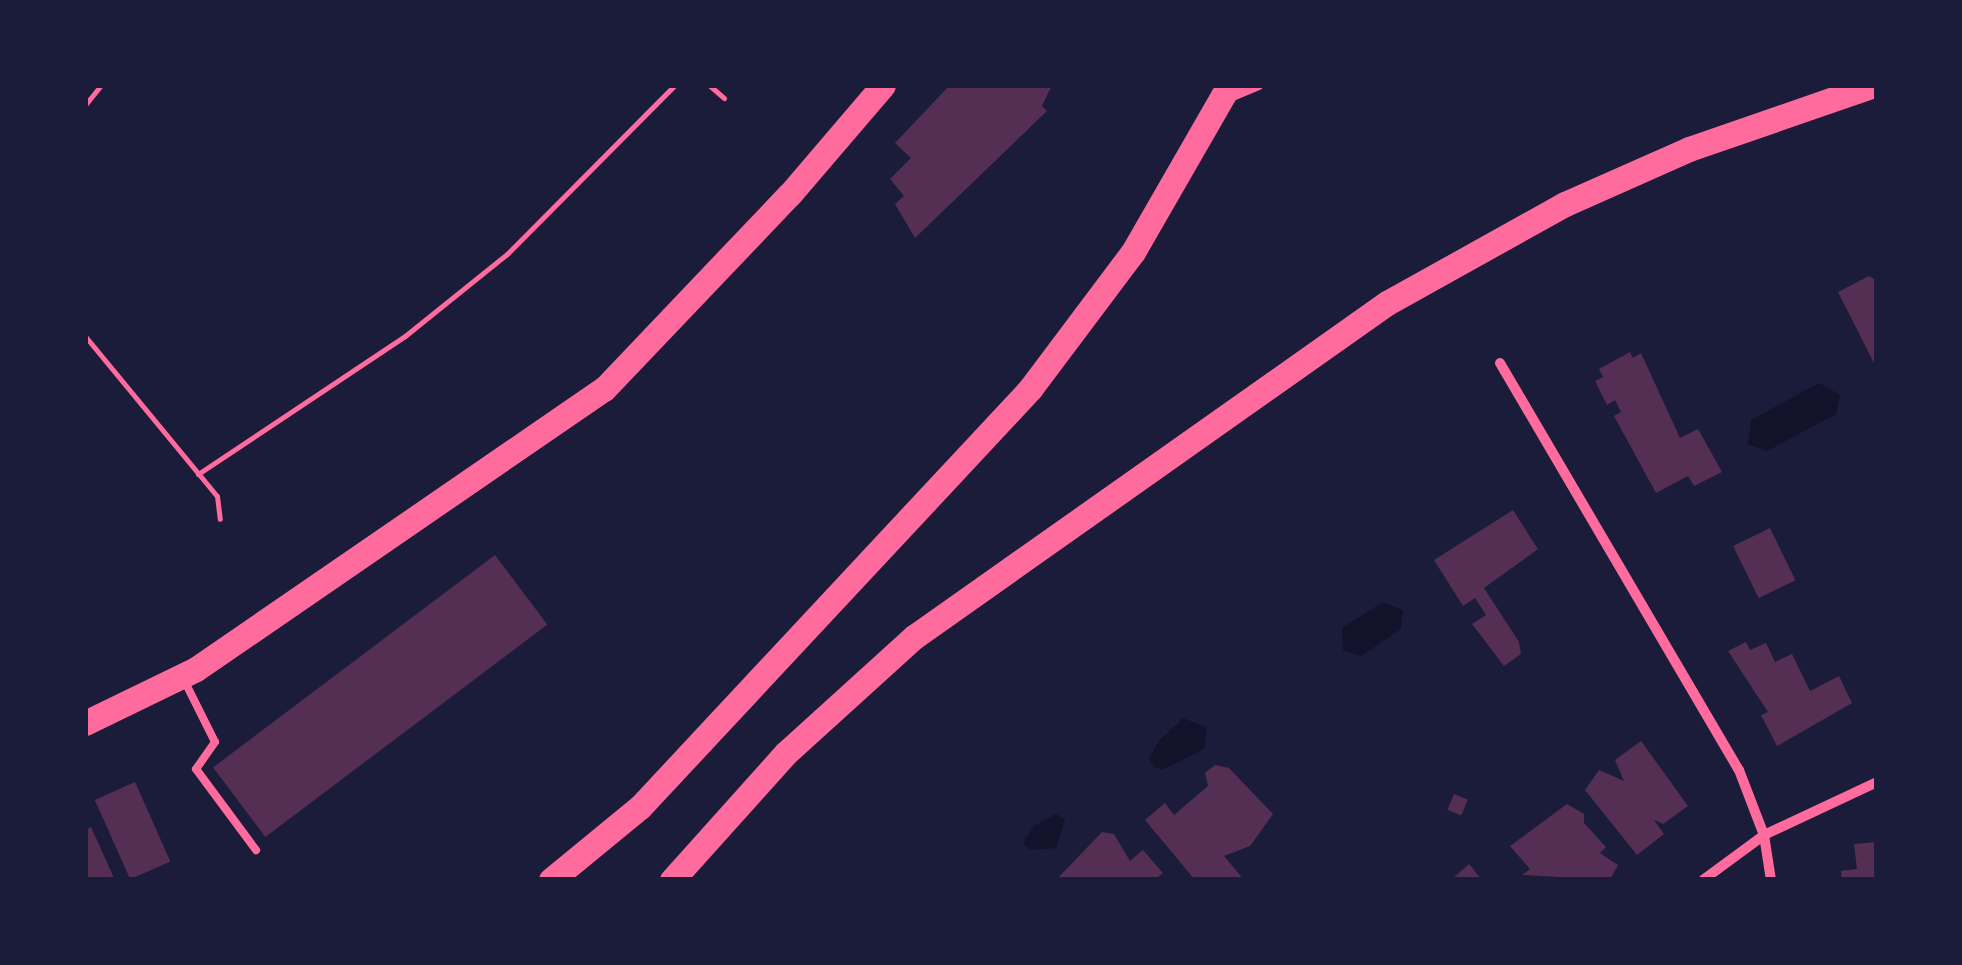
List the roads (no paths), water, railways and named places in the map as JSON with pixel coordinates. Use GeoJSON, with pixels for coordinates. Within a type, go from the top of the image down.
{"type":"FeatureCollection","features":[{"type":"Feature","properties":{"kind":"main road"},"geometry":{"type":"LineString","coordinates":[[85,723],[182,676],[604,389],[790,194],[883,85]]}},
{"type":"Feature","properties":{"kind":"main road"},"geometry":{"type":"LineString","coordinates":[[672,880],[786,753],[914,637],[1372,312],[1566,204],[1689,148],[1874,85]]}},
{"type":"Feature","properties":{"kind":"main road"},"geometry":{"type":"LineString","coordinates":[[552,880],[640,807],[1030,389],[1133,252],[1226,92]]}},
{"type":"Feature","properties":{"kind":"street"},"geometry":{"type":"LineString","coordinates":[[1226,92],[1258,85]]}},
{"type":"Feature","properties":{"kind":"street"},"geometry":{"type":"LineString","coordinates":[[1500,362],[1740,770],[1764,835],[1770,880]]}},
{"type":"Feature","properties":{"kind":"street"},"geometry":{"type":"LineString","coordinates":[[1704,880],[1764,835],[1877,782]]}},
{"type":"Feature","properties":{"kind":"lane"},"geometry":{"type":"LineString","coordinates":[[182,676],[215,742],[196,770],[256,850]]}}]}
